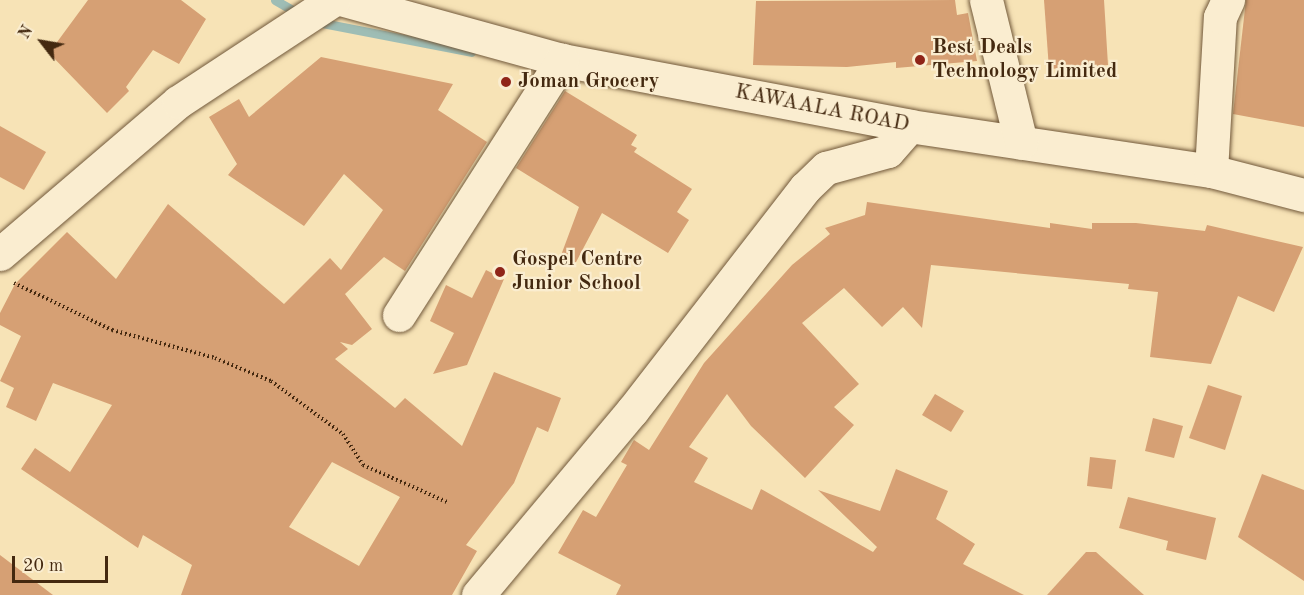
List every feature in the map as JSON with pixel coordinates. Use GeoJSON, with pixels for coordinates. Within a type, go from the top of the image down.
{"type":"FeatureCollection","features":[{"type":"Feature","properties":{"kind":"street"},"geometry":{"type":"LineString","coordinates":[[5,268],[178,102],[333,0]]}},
{"type":"Feature","properties":{"kind":"street","name":"KAWAALA ROAD"},"geometry":{"type":"LineString","coordinates":[[344,0],[562,60],[910,126],[1211,171],[1304,195]]}},
{"type":"Feature","properties":{"kind":"street"},"geometry":{"type":"LineString","coordinates":[[986,0],[1021,143]]}},
{"type":"Feature","properties":{"kind":"street"},"geometry":{"type":"LineString","coordinates":[[1211,171],[1220,17],[1228,0]]}},
{"type":"Feature","properties":{"kind":"street"},"geometry":{"type":"LineString","coordinates":[[399,315],[562,60]]}},
{"type":"Feature","properties":{"kind":"street"},"geometry":{"type":"LineString","coordinates":[[478,595],[632,411],[805,188],[826,168],[888,151],[910,126]]}},
{"type":"Feature","properties":{"kind":"path"},"geometry":{"type":"LineString","coordinates":[[5,268],[112,330],[215,358],[271,381],[343,434],[363,465],[449,503]]}},
{"type":"Feature","properties":{"kind":"building"},"geometry":{"type":"Polygon","coordinates":[[[88,0],[181,0],[206,19],[179,64],[153,50],[126,87],[129,91],[107,113],[49,53],[88,0]]]}},
{"type":"Feature","properties":{"kind":"building"},"geometry":{"type":"Polygon","coordinates":[[[955,0],[957,15],[968,13],[977,61],[896,68],[896,62],[847,67],[753,65],[756,1],[955,0]]]}},
{"type":"Feature","properties":{"kind":"building"},"geometry":{"type":"Polygon","coordinates":[[[1044,0],[1104,0],[1108,65],[1049,69],[1044,0]]]}},
{"type":"Feature","properties":{"kind":"building"},"geometry":{"type":"Polygon","coordinates":[[[1246,0],[1304,0],[1304,127],[1233,114],[1246,0]]]}},
{"type":"Feature","properties":{"kind":"building"},"geometry":{"type":"Polygon","coordinates":[[[321,57],[453,84],[438,110],[487,142],[405,271],[384,257],[345,294],[372,329],[352,345],[340,342],[348,349],[335,359],[395,408],[405,398],[462,446],[494,372],[561,398],[548,432],[537,427],[514,483],[466,545],[477,551],[452,595],[181,595],[192,565],[143,535],[138,548],[21,469],[35,448],[70,472],[112,405],[53,383],[36,421],[6,407],[14,388],[0,381],[21,336],[0,325],[0,313],[15,284],[67,232],[116,279],[168,204],[284,304],[330,258],[341,270],[383,210],[344,174],[304,226],[228,175],[237,164],[209,117],[239,99],[249,117],[321,57]],[[332,462],[289,527],[359,566],[400,497],[332,462]]]}},
{"type":"Feature","properties":{"kind":"building"},"geometry":{"type":"Polygon","coordinates":[[[565,91],[637,135],[631,145],[637,148],[634,152],[692,189],[677,212],[689,220],[668,253],[602,213],[575,264],[560,258],[579,207],[516,168],[565,91]]]}},
{"type":"Feature","properties":{"kind":"building"},"geometry":{"type":"Polygon","coordinates":[[[0,126],[46,152],[24,190],[0,177],[0,126]]]}},
{"type":"Feature","properties":{"kind":"building"},"geometry":{"type":"Polygon","coordinates":[[[867,202],[1050,228],[1050,223],[1092,229],[1092,223],[1136,223],[1205,231],[1207,225],[1303,247],[1274,312],[1238,296],[1211,364],[1150,357],[1158,292],[1128,289],[1129,284],[931,265],[922,328],[903,307],[882,327],[844,288],[802,323],[859,384],[834,407],[854,425],[805,478],[751,426],[727,394],[689,447],[708,458],[694,482],[752,510],[761,489],[873,552],[877,547],[818,490],[880,511],[896,469],[948,491],[936,519],[975,544],[963,564],[1024,595],[616,595],[621,585],[558,553],[583,510],[596,517],[627,465],[621,462],[634,440],[649,450],[704,363],[792,265],[830,234],[825,228],[865,215],[867,202]]]}},
{"type":"Feature","properties":{"kind":"building"},"geometry":{"type":"Polygon","coordinates":[[[486,270],[504,279],[467,365],[433,374],[454,333],[430,321],[446,285],[472,298],[486,270]]]}},
{"type":"Feature","properties":{"kind":"building"},"geometry":{"type":"Polygon","coordinates":[[[1208,385],[1242,396],[1225,450],[1189,438],[1208,385]]]}},
{"type":"Feature","properties":{"kind":"building"},"geometry":{"type":"Polygon","coordinates":[[[935,394],[964,411],[951,432],[922,415],[935,394]]]}},
{"type":"Feature","properties":{"kind":"building"},"geometry":{"type":"Polygon","coordinates":[[[1153,418],[1183,426],[1174,458],[1145,451],[1153,418]]]}},
{"type":"Feature","properties":{"kind":"building"},"geometry":{"type":"Polygon","coordinates":[[[1090,457],[1116,460],[1112,489],[1087,486],[1090,457]]]}},
{"type":"Feature","properties":{"kind":"building"},"geometry":{"type":"Polygon","coordinates":[[[1262,474],[1304,490],[1304,581],[1238,537],[1262,474]]]}},
{"type":"Feature","properties":{"kind":"building"},"geometry":{"type":"Polygon","coordinates":[[[1128,497],[1216,518],[1206,560],[1166,550],[1168,541],[1119,528],[1128,497]]]}},
{"type":"Feature","properties":{"kind":"building"},"geometry":{"type":"Polygon","coordinates":[[[1086,552],[1096,552],[1144,595],[1047,595],[1086,552]]]}},
{"type":"Feature","properties":{"kind":"building"},"geometry":{"type":"Polygon","coordinates":[[[0,555],[53,595],[0,595],[0,555]]]}},
{"type":"Feature","properties":{"kind":"waterway"},"geometry":{"type":"LineString","coordinates":[[275,0],[299,14]]}},
{"type":"Feature","properties":{"kind":"waterway"},"geometry":{"type":"LineString","coordinates":[[317,22],[471,52]]}},
{"type":"Feature","properties":{"kind":"place","name":"Best Deals Technology Limited"},"geometry":{"type":"Point","coordinates":[920,60]}},
{"type":"Feature","properties":{"kind":"place","name":"Joman Grocery"},"geometry":{"type":"Point","coordinates":[506,82]}},
{"type":"Feature","properties":{"kind":"place","name":"Gospel Centre Junior School"},"geometry":{"type":"Point","coordinates":[500,272]}}]}
